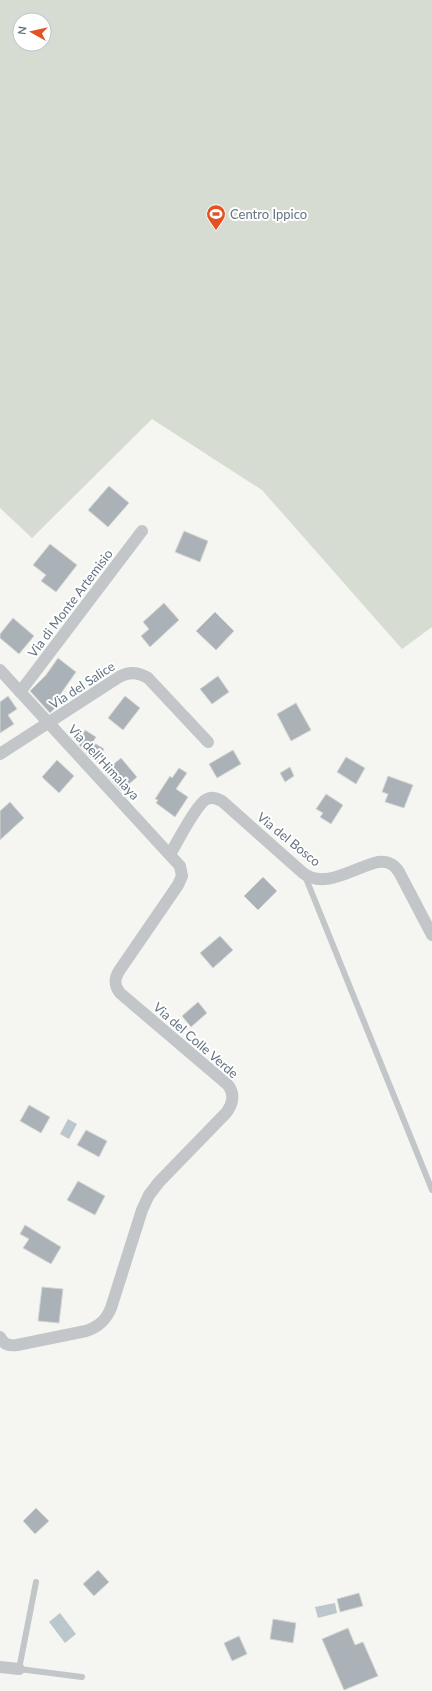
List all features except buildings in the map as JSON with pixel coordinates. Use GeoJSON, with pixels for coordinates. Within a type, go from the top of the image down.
{"type":"FeatureCollection","features":[{"type":"Feature","properties":{"kind":"street","name":"Via di Monte Artemisio"},"geometry":{"type":"LineString","coordinates":[[20,692],[142,531]]}},
{"type":"Feature","properties":{"kind":"street","name":"Via dell'Himalaya"},"geometry":{"type":"LineString","coordinates":[[0,670],[170,854],[180,866],[182,876]]}},
{"type":"Feature","properties":{"kind":"street","name":"Via del Salice"},"geometry":{"type":"LineString","coordinates":[[0,754],[123,675],[136,673],[145,676],[150,680],[208,742]]}},
{"type":"Feature","properties":{"kind":"street","name":"Via del Bosco"},"geometry":{"type":"LineString","coordinates":[[170,854],[200,804],[206,799],[212,797],[222,801],[303,873],[312,878],[324,880],[375,862],[389,863],[395,866],[432,935]]}},
{"type":"Feature","properties":{"kind":"street","name":"Via del Colle Verde"},"geometry":{"type":"LineString","coordinates":[[0,1337],[5,1343],[14,1345],[86,1331],[100,1324],[111,1308],[142,1210],[152,1191],[162,1178],[226,1113],[231,1106],[233,1100],[232,1092],[228,1085],[120,993],[115,984],[116,976],[119,970],[176,889],[182,876]]}},
{"type":"Feature","properties":{"kind":"street"},"geometry":{"type":"LineString","coordinates":[[0,1667],[19,1669]]}},
{"type":"Feature","properties":{"kind":"lane"},"geometry":{"type":"LineString","coordinates":[[303,873],[432,1190]]}},
{"type":"Feature","properties":{"kind":"lane"},"geometry":{"type":"LineString","coordinates":[[36,1582],[19,1669],[82,1677]]}},
{"type":"Feature","properties":{"kind":"shaded area","name":"Centro Ippico"},"geometry":{"type":"Polygon","coordinates":[[[0,0],[432,0],[432,627],[402,649],[262,490],[152,419],[32,538],[0,508],[0,0]]]}},
{"type":"Feature","properties":{"kind":"shaded area"},"geometry":{"type":"Polygon","coordinates":[[[68,1119],[77,1124],[69,1139],[60,1134],[68,1119]]]}},
{"type":"Feature","properties":{"kind":"shaded area"},"geometry":{"type":"Polygon","coordinates":[[[335,1603],[337,1613],[318,1618],[315,1607],[335,1603]]]}},
{"type":"Feature","properties":{"kind":"shaded area"},"geometry":{"type":"Polygon","coordinates":[[[60,1613],[76,1634],[65,1643],[49,1622],[60,1613]]]}},
{"type":"Feature","properties":{"kind":"place","name":"Centro Ippico"},"geometry":{"type":"Point","coordinates":[216,231]}}]}
